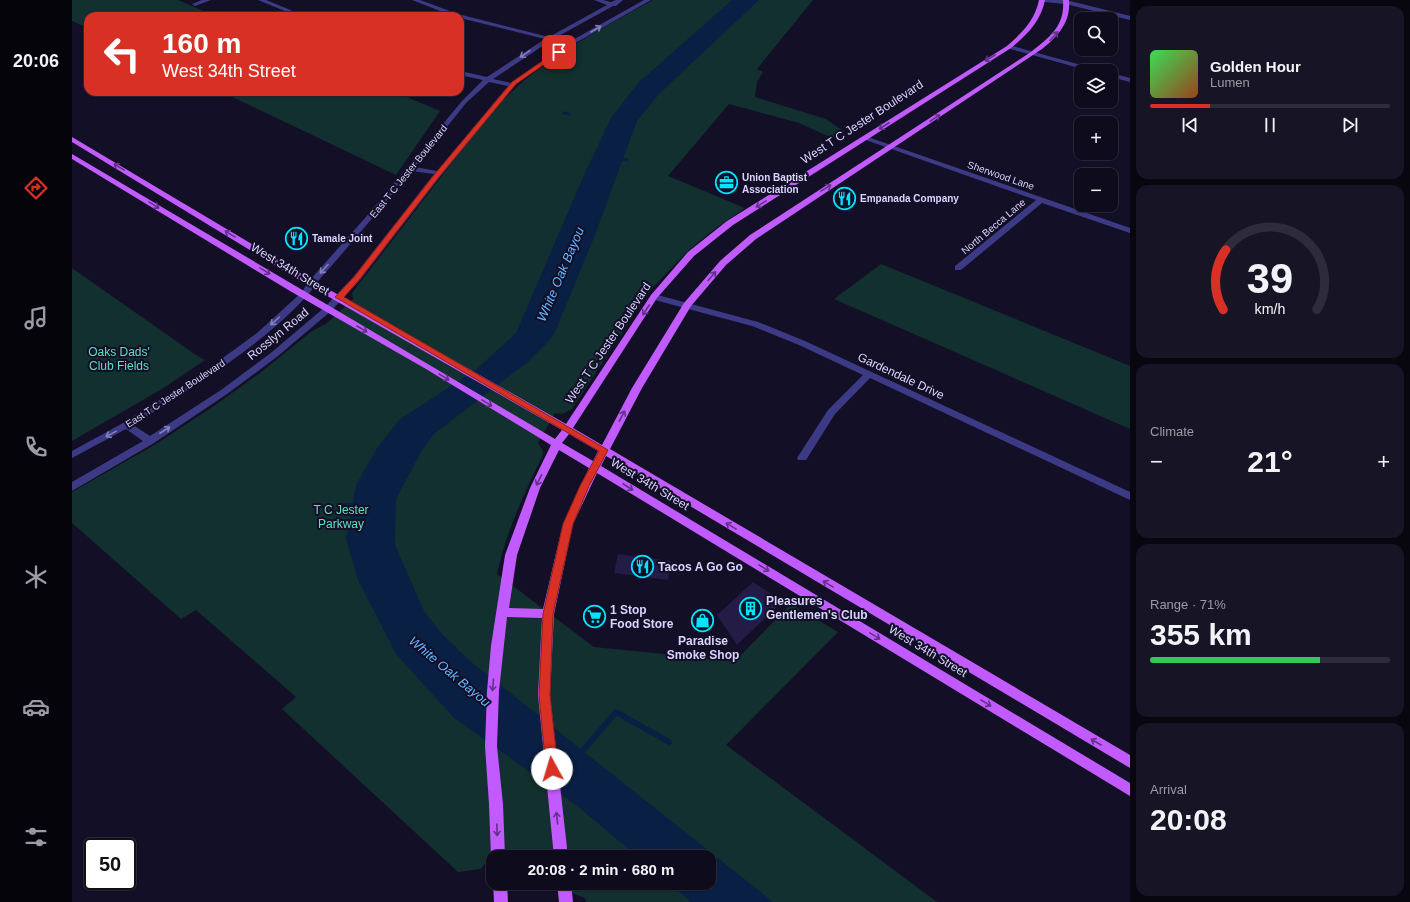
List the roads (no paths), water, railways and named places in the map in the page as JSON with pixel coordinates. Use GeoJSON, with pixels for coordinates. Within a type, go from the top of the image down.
{"type":"FeatureCollection","features":[{"type":"Feature","properties":{"kind":"main road","name":"West T C Jester Boulevard"},"geometry":{"type":"LineString","coordinates":[[498,850],[496,804],[491,746],[493,691],[497,646],[511,555],[536,488],[556,445],[578,414],[654,297],[691,254],[730,223],[1009,47],[1026,33],[1040,11],[1042,0]]}},
{"type":"Feature","properties":{"kind":"main road"},"geometry":{"type":"LineString","coordinates":[[560,850],[544,695],[548,614],[568,524],[595,467],[637,388],[687,305],[723,263],[753,237],[810,198],[891,147],[1051,40],[1062,27],[1067,14],[1066,1]]}},
{"type":"Feature","properties":{"kind":"main road","name":"West 34th Street"},"geometry":{"type":"LineString","coordinates":[[72,139],[312,283],[339,297],[532,410],[604,450],[1130,762]]}},
{"type":"Feature","properties":{"kind":"main road","name":"West 34th Street"},"geometry":{"type":"LineString","coordinates":[[72,156],[304,295],[429,367],[1130,790]]}},
{"type":"Feature","properties":{"kind":"main road"},"geometry":{"type":"LineString","coordinates":[[177,219],[194,212]]}},
{"type":"Feature","properties":{"kind":"main road"},"geometry":{"type":"LineString","coordinates":[[502,612],[548,614]]}},
{"type":"Feature","properties":{"kind":"main road"},"geometry":{"type":"LineString","coordinates":[[500,890],[500,902]]}},
{"type":"Feature","properties":{"kind":"main road"},"geometry":{"type":"LineString","coordinates":[[565,890],[566,902]]}},
{"type":"Feature","properties":{"kind":"street"},"geometry":{"type":"LineString","coordinates":[[195,4],[208,0]]}},
{"type":"Feature","properties":{"kind":"street"},"geometry":{"type":"LineString","coordinates":[[261,0],[292,12]]}},
{"type":"Feature","properties":{"kind":"street"},"geometry":{"type":"LineString","coordinates":[[415,0],[448,12]]}},
{"type":"Feature","properties":{"kind":"street"},"geometry":{"type":"LineString","coordinates":[[597,0],[617,3]]}},
{"type":"Feature","properties":{"kind":"street"},"geometry":{"type":"LineString","coordinates":[[328,308],[357,278],[439,173],[512,85],[570,44],[629,8],[648,0]]}},
{"type":"Feature","properties":{"kind":"street"},"geometry":{"type":"LineString","coordinates":[[1042,0],[1066,1],[1130,18]]}},
{"type":"Feature","properties":{"kind":"street","name":"East T C Jester Boulevard"},"geometry":{"type":"LineString","coordinates":[[72,455],[126,425],[214,368],[260,335],[304,295],[312,283],[362,227],[464,102],[487,80],[549,39],[617,3]]}},
{"type":"Feature","properties":{"kind":"street"},"geometry":{"type":"LineString","coordinates":[[464,17],[570,44]]}},
{"type":"Feature","properties":{"kind":"street"},"geometry":{"type":"LineString","coordinates":[[1009,47],[1074,65]]}},
{"type":"Feature","properties":{"kind":"street"},"geometry":{"type":"LineString","coordinates":[[464,74],[512,85]]}},
{"type":"Feature","properties":{"kind":"street"},"geometry":{"type":"LineString","coordinates":[[1118,77],[1130,80]]}},
{"type":"Feature","properties":{"kind":"street","name":"Sherwood Lane"},"geometry":{"type":"LineString","coordinates":[[865,138],[1130,231]]}},
{"type":"Feature","properties":{"kind":"street"},"geometry":{"type":"LineString","coordinates":[[410,169],[439,173]]}},
{"type":"Feature","properties":{"kind":"street","name":"North Becca Lane"},"geometry":{"type":"LineString","coordinates":[[958,268],[1041,200]]}},
{"type":"Feature","properties":{"kind":"street","name":"Gardendale Drive"},"geometry":{"type":"LineString","coordinates":[[654,297],[755,324],[802,343],[1130,496]]}},
{"type":"Feature","properties":{"kind":"street","name":"Rosslyn Road"},"geometry":{"type":"LineString","coordinates":[[150,441],[275,354],[328,308]]}},
{"type":"Feature","properties":{"kind":"street"},"geometry":{"type":"LineString","coordinates":[[802,458],[832,412],[868,374]]}},
{"type":"Feature","properties":{"kind":"street"},"geometry":{"type":"LineString","coordinates":[[72,487],[150,441],[126,425]]}},
{"type":"Feature","properties":{"kind":"water","name":"White Oak Bayou"},"geometry":{"type":"Polygon","coordinates":[[[732,0],[759,0],[658,95],[637,121],[595,235],[555,332],[550,340],[529,361],[434,434],[422,450],[396,499],[395,545],[424,611],[442,634],[470,661],[708,850],[630,850],[576,805],[453,717],[396,654],[358,580],[346,539],[356,485],[377,448],[399,420],[477,369],[516,333],[584,175],[611,118],[638,83],[732,0]]]}},
{"type":"Feature","properties":{"kind":"water"},"geometry":{"type":"Polygon","coordinates":[[[716,857],[773,902],[691,902],[677,890],[716,890],[716,857]]]}},
{"type":"Feature","properties":{"kind":"waterway"},"geometry":{"type":"LineString","coordinates":[[564,113],[569,114]]}},
{"type":"Feature","properties":{"kind":"waterway"},"geometry":{"type":"LineString","coordinates":[[617,158],[627,160]]}},
{"type":"Feature","properties":{"kind":"waterway"},"geometry":{"type":"LineString","coordinates":[[344,505],[359,506]]}},
{"type":"Feature","properties":{"kind":"waterway"},"geometry":{"type":"LineString","coordinates":[[580,754],[616,712],[669,742]]}},
{"type":"Feature","properties":{"kind":"place","name":"Union Baptist Association"},"geometry":{"type":"Point","coordinates":[727,183]}},
{"type":"Feature","properties":{"kind":"place","name":"Empanada Company"},"geometry":{"type":"Point","coordinates":[845,198]}},
{"type":"Feature","properties":{"kind":"place","name":"Tamale Joint"},"geometry":{"type":"Point","coordinates":[296,238]}},
{"type":"Feature","properties":{"kind":"place","name":"Tacos A Go Go"},"geometry":{"type":"Point","coordinates":[643,567]}},
{"type":"Feature","properties":{"kind":"place","name":"Pleasures Gentlemen's Club"},"geometry":{"type":"Point","coordinates":[750,608]}},
{"type":"Feature","properties":{"kind":"place","name":"1 Stop Food Store"},"geometry":{"type":"Point","coordinates":[595,617]}},
{"type":"Feature","properties":{"kind":"place","name":"Paradise Smoke Shop"},"geometry":{"type":"Point","coordinates":[703,620]}},
{"type":"Feature","properties":{"kind":"park label","name":"Oaks Dads' Club Fields"},"geometry":{"type":"Point","coordinates":[119,359]}},
{"type":"Feature","properties":{"kind":"park label","name":"T C Jester Parkway"},"geometry":{"type":"Point","coordinates":[341,517]}}]}
